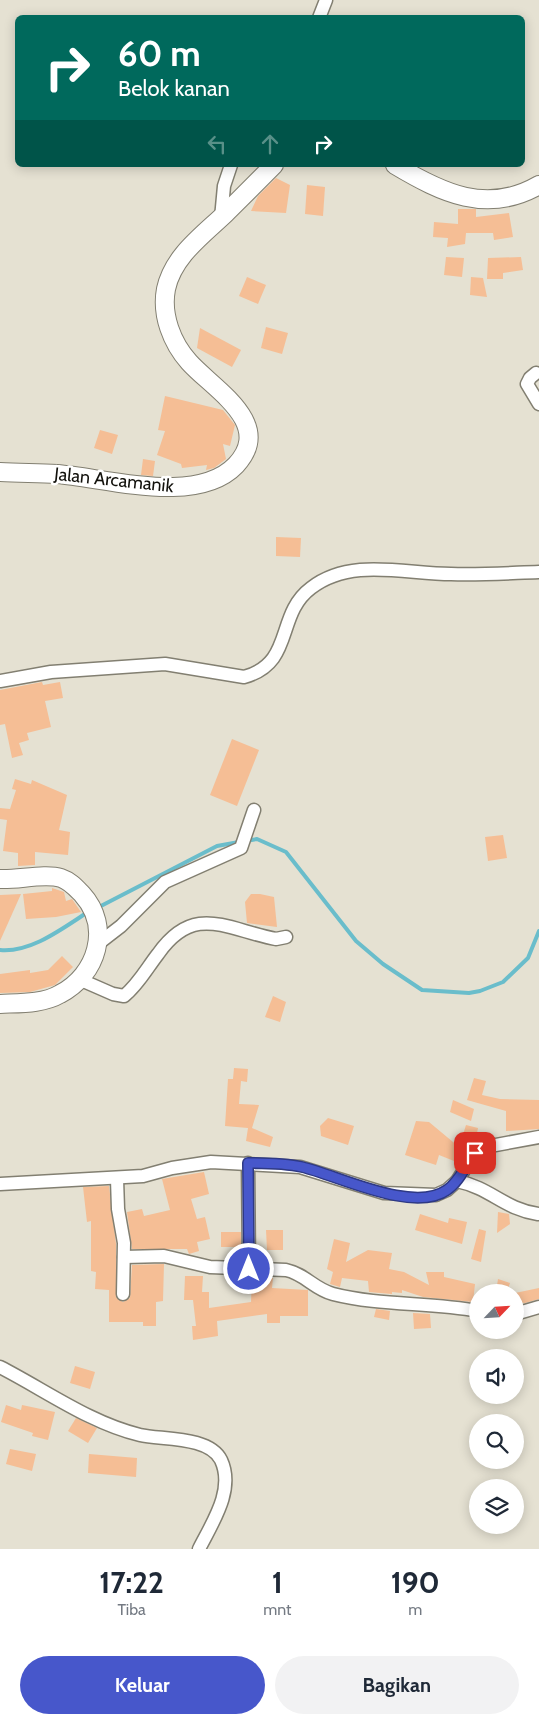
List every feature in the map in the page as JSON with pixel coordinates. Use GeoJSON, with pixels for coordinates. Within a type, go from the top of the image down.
{"type":"FeatureCollection","features":[{"type":"Feature","properties":{"kind":"street"},"geometry":{"type":"LineString","coordinates":[[320,15],[326,0]]}},
{"type":"Feature","properties":{"kind":"street"},"geometry":{"type":"LineString","coordinates":[[221,218],[224,186],[230,167]]}},
{"type":"Feature","properties":{"kind":"street","name":"Jalan Arcamanik"},"geometry":{"type":"LineString","coordinates":[[0,472],[56,474],[152,486],[186,487],[206,483],[227,474],[241,459],[248,438],[245,424],[234,404],[188,362],[176,343],[165,318],[166,289],[183,253],[272,167]]}},
{"type":"Feature","properties":{"kind":"street"},"geometry":{"type":"LineString","coordinates":[[399,167],[440,190],[467,198],[492,201],[515,196],[539,185]]}},
{"type":"Feature","properties":{"kind":"street"},"geometry":{"type":"LineString","coordinates":[[536,373],[527,384],[539,404]]}},
{"type":"Feature","properties":{"kind":"street"},"geometry":{"type":"LineString","coordinates":[[0,681],[51,672],[165,664],[244,677],[256,674],[270,665],[278,654],[284,628],[298,602],[310,588],[328,577],[356,569],[451,574],[539,572]]}},
{"type":"Feature","properties":{"kind":"street"},"geometry":{"type":"LineString","coordinates":[[99,944],[121,926],[165,882],[241,848],[254,810]]}},
{"type":"Feature","properties":{"kind":"street"},"geometry":{"type":"LineString","coordinates":[[0,879],[51,876],[75,886],[88,900],[97,925],[99,944],[92,963],[81,980],[59,996],[43,1000],[0,1004]]}},
{"type":"Feature","properties":{"kind":"street"},"geometry":{"type":"LineString","coordinates":[[81,980],[113,994],[124,996],[132,990],[167,941],[178,931],[201,921],[276,939],[286,937]]}},
{"type":"Feature","properties":{"kind":"street"},"geometry":{"type":"LineString","coordinates":[[0,1184],[102,1178],[118,1179],[143,1176],[198,1163],[248,1163],[300,1167],[322,1172],[364,1189],[408,1196],[436,1195],[447,1190],[456,1181],[475,1153],[485,1147],[539,1137]]}},
{"type":"Feature","properties":{"kind":"street"},"geometry":{"type":"LineString","coordinates":[[248,1163],[249,1269]]}},
{"type":"Feature","properties":{"kind":"street"},"geometry":{"type":"LineString","coordinates":[[118,1179],[118,1209],[124,1257],[123,1294]]}},
{"type":"Feature","properties":{"kind":"street"},"geometry":{"type":"LineString","coordinates":[[456,1181],[481,1187],[521,1212],[538,1214]]}},
{"type":"Feature","properties":{"kind":"street"},"geometry":{"type":"LineString","coordinates":[[124,1257],[164,1256],[210,1268],[286,1270],[298,1272],[319,1290],[346,1297],[378,1303],[442,1305],[469,1310]]}},
{"type":"Feature","properties":{"kind":"street"},"geometry":{"type":"LineString","coordinates":[[524,1312],[539,1308]]}},
{"type":"Feature","properties":{"kind":"street"},"geometry":{"type":"LineString","coordinates":[[0,1367],[88,1415],[122,1430],[142,1436],[195,1442],[209,1448],[220,1458],[225,1472],[220,1510],[199,1549]]}},
{"type":"Feature","properties":{"kind":"building"},"geometry":{"type":"Polygon","coordinates":[[[276,178],[290,185],[286,213],[251,211],[258,196],[276,178]]]}},
{"type":"Feature","properties":{"kind":"building"},"geometry":{"type":"Polygon","coordinates":[[[307,185],[325,187],[323,216],[305,214],[307,185]]]}},
{"type":"Feature","properties":{"kind":"building"},"geometry":{"type":"Polygon","coordinates":[[[458,209],[476,209],[476,217],[509,213],[513,237],[494,240],[493,233],[466,233],[465,244],[447,247],[448,238],[433,237],[434,222],[458,224],[458,209]]]}},
{"type":"Feature","properties":{"kind":"building"},"geometry":{"type":"Polygon","coordinates":[[[446,257],[464,258],[462,277],[444,275],[446,257]]]}},
{"type":"Feature","properties":{"kind":"building"},"geometry":{"type":"Polygon","coordinates":[[[521,257],[523,270],[503,273],[503,279],[487,279],[488,258],[521,257]]]}},
{"type":"Feature","properties":{"kind":"building"},"geometry":{"type":"Polygon","coordinates":[[[247,277],[266,285],[258,304],[239,296],[247,277]]]}},
{"type":"Feature","properties":{"kind":"building"},"geometry":{"type":"Polygon","coordinates":[[[471,277],[483,278],[487,297],[470,295],[471,277]]]}},
{"type":"Feature","properties":{"kind":"building"},"geometry":{"type":"Polygon","coordinates":[[[266,327],[288,333],[282,354],[261,348],[266,327]]]}},
{"type":"Feature","properties":{"kind":"building"},"geometry":{"type":"Polygon","coordinates":[[[200,328],[241,350],[232,367],[197,348],[200,328]]]}},
{"type":"Feature","properties":{"kind":"building"},"geometry":{"type":"Polygon","coordinates":[[[165,396],[223,410],[235,425],[230,446],[223,444],[226,459],[214,468],[206,470],[207,465],[182,468],[181,464],[157,455],[165,431],[158,430],[165,396]]]}},
{"type":"Feature","properties":{"kind":"building"},"geometry":{"type":"Polygon","coordinates":[[[100,430],[118,435],[112,454],[94,448],[100,430]]]}},
{"type":"Feature","properties":{"kind":"building"},"geometry":{"type":"Polygon","coordinates":[[[143,459],[155,461],[153,476],[141,475],[143,459]]]}},
{"type":"Feature","properties":{"kind":"building"},"geometry":{"type":"Polygon","coordinates":[[[276,537],[301,538],[300,557],[276,556],[276,537]]]}},
{"type":"Feature","properties":{"kind":"building"},"geometry":{"type":"Polygon","coordinates":[[[42,682],[43,685],[60,682],[63,698],[45,701],[51,727],[27,733],[29,740],[19,743],[23,755],[12,758],[5,724],[0,725],[0,690],[42,682]]]}},
{"type":"Feature","properties":{"kind":"building"},"geometry":{"type":"Polygon","coordinates":[[[232,739],[259,750],[237,806],[210,795],[232,739]]]}},
{"type":"Feature","properties":{"kind":"building"},"geometry":{"type":"Polygon","coordinates":[[[15,779],[31,784],[32,780],[67,795],[59,830],[70,832],[68,855],[35,852],[35,865],[18,866],[18,853],[3,851],[7,820],[0,819],[0,808],[10,809],[16,790],[12,789],[15,779]]]}},
{"type":"Feature","properties":{"kind":"building"},"geometry":{"type":"Polygon","coordinates":[[[503,835],[507,858],[488,861],[485,837],[503,835]]]}},
{"type":"Feature","properties":{"kind":"building"},"geometry":{"type":"Polygon","coordinates":[[[52,888],[64,892],[66,901],[72,899],[81,912],[56,917],[26,919],[23,894],[52,891],[52,888]]]}},
{"type":"Feature","properties":{"kind":"building"},"geometry":{"type":"Polygon","coordinates":[[[21,894],[0,941],[0,895],[21,894]]]}},
{"type":"Feature","properties":{"kind":"building"},"geometry":{"type":"Polygon","coordinates":[[[251,894],[274,897],[277,927],[247,923],[245,902],[251,894]]]}},
{"type":"Feature","properties":{"kind":"building"},"geometry":{"type":"Polygon","coordinates":[[[62,956],[73,967],[55,985],[30,992],[0,993],[0,974],[48,970],[62,956]]]}},
{"type":"Feature","properties":{"kind":"building"},"geometry":{"type":"Polygon","coordinates":[[[273,996],[286,1002],[280,1022],[265,1017],[273,996]]]}},
{"type":"Feature","properties":{"kind":"building"},"geometry":{"type":"Polygon","coordinates":[[[234,1068],[248,1069],[247,1082],[241,1081],[239,1104],[259,1105],[252,1128],[273,1137],[270,1147],[246,1141],[248,1128],[225,1126],[228,1079],[233,1079],[234,1068]]]}},
{"type":"Feature","properties":{"kind":"building"},"geometry":{"type":"Polygon","coordinates":[[[474,1078],[486,1081],[482,1095],[500,1099],[539,1100],[539,1129],[506,1131],[506,1111],[467,1100],[474,1078]]]}},
{"type":"Feature","properties":{"kind":"building"},"geometry":{"type":"Polygon","coordinates":[[[453,1100],[474,1109],[471,1121],[450,1112],[453,1100]]]}},
{"type":"Feature","properties":{"kind":"building"},"geometry":{"type":"Polygon","coordinates":[[[328,1118],[354,1126],[348,1145],[321,1136],[320,1126],[328,1118]]]}},
{"type":"Feature","properties":{"kind":"building"},"geometry":{"type":"Polygon","coordinates":[[[416,1121],[429,1122],[465,1152],[459,1163],[439,1155],[436,1165],[405,1155],[416,1121]]]}},
{"type":"Feature","properties":{"kind":"building"},"geometry":{"type":"Polygon","coordinates":[[[466,1125],[478,1128],[475,1143],[470,1147],[460,1144],[466,1125]]]}},
{"type":"Feature","properties":{"kind":"building"},"geometry":{"type":"Polygon","coordinates":[[[204,1172],[209,1194],[191,1199],[197,1219],[205,1217],[210,1239],[197,1242],[199,1251],[189,1254],[187,1249],[132,1249],[127,1212],[142,1209],[144,1216],[170,1210],[162,1179],[204,1172]]]}},
{"type":"Feature","properties":{"kind":"building"},"geometry":{"type":"Polygon","coordinates":[[[109,1186],[116,1244],[116,1297],[123,1302],[130,1298],[132,1265],[164,1264],[163,1301],[156,1302],[156,1326],[143,1326],[143,1322],[109,1322],[109,1290],[95,1289],[96,1272],[91,1271],[91,1221],[87,1222],[83,1187],[109,1186]]]}},
{"type":"Feature","properties":{"kind":"building"},"geometry":{"type":"Polygon","coordinates":[[[498,1212],[509,1214],[510,1224],[497,1233],[498,1212]]]}},
{"type":"Feature","properties":{"kind":"building"},"geometry":{"type":"Polygon","coordinates":[[[420,1214],[448,1223],[449,1218],[467,1222],[462,1244],[415,1230],[420,1214]]]}},
{"type":"Feature","properties":{"kind":"building"},"geometry":{"type":"Polygon","coordinates":[[[479,1229],[486,1231],[481,1262],[471,1259],[479,1229]]]}},
{"type":"Feature","properties":{"kind":"building"},"geometry":{"type":"Polygon","coordinates":[[[266,1230],[283,1230],[283,1250],[267,1250],[266,1230]]]}},
{"type":"Feature","properties":{"kind":"building"},"geometry":{"type":"Polygon","coordinates":[[[221,1232],[241,1232],[241,1247],[221,1247],[221,1232]]]}},
{"type":"Feature","properties":{"kind":"building"},"geometry":{"type":"Polygon","coordinates":[[[334,1239],[350,1243],[346,1262],[368,1250],[392,1253],[389,1269],[404,1272],[429,1285],[426,1272],[444,1272],[444,1277],[475,1284],[469,1284],[469,1302],[423,1297],[402,1290],[402,1293],[392,1292],[392,1294],[369,1292],[368,1281],[342,1278],[340,1287],[330,1284],[333,1272],[327,1269],[334,1239]]]}},
{"type":"Feature","properties":{"kind":"building"},"geometry":{"type":"Polygon","coordinates":[[[185,1276],[203,1276],[202,1292],[209,1292],[209,1308],[251,1302],[252,1277],[273,1278],[272,1288],[308,1290],[308,1316],[280,1316],[280,1323],[267,1323],[267,1314],[217,1321],[218,1336],[193,1340],[192,1326],[196,1326],[193,1300],[184,1300],[185,1276]]]}},
{"type":"Feature","properties":{"kind":"building"},"geometry":{"type":"Polygon","coordinates":[[[498,1279],[510,1283],[510,1284],[497,1284],[498,1279]]]}},
{"type":"Feature","properties":{"kind":"building"},"geometry":{"type":"Polygon","coordinates":[[[539,1288],[539,1299],[524,1303],[524,1291],[539,1288]]]}},
{"type":"Feature","properties":{"kind":"building"},"geometry":{"type":"Polygon","coordinates":[[[376,1309],[390,1311],[389,1320],[374,1317],[376,1309]]]}},
{"type":"Feature","properties":{"kind":"building"},"geometry":{"type":"Polygon","coordinates":[[[413,1313],[430,1314],[431,1328],[414,1329],[413,1313]]]}},
{"type":"Feature","properties":{"kind":"building"},"geometry":{"type":"Polygon","coordinates":[[[75,1366],[95,1372],[90,1389],[70,1383],[75,1366]]]}},
{"type":"Feature","properties":{"kind":"building"},"geometry":{"type":"Polygon","coordinates":[[[6,1405],[21,1410],[22,1405],[55,1412],[48,1440],[32,1436],[33,1433],[1,1422],[6,1405]]]}},
{"type":"Feature","properties":{"kind":"building"},"geometry":{"type":"Polygon","coordinates":[[[76,1418],[97,1428],[88,1443],[68,1431],[76,1418]]]}},
{"type":"Feature","properties":{"kind":"building"},"geometry":{"type":"Polygon","coordinates":[[[10,1449],[36,1454],[32,1471],[6,1464],[10,1449]]]}},
{"type":"Feature","properties":{"kind":"building"},"geometry":{"type":"Polygon","coordinates":[[[89,1454],[137,1458],[136,1477],[88,1473],[89,1454]]]}},
{"type":"Feature","properties":{"kind":"waterway"},"geometry":{"type":"LineString","coordinates":[[246,841],[257,839],[286,852],[356,941],[383,964],[422,990],[469,993],[503,982],[528,958],[539,931]]}},
{"type":"Feature","properties":{"kind":"waterway"},"geometry":{"type":"LineString","coordinates":[[97,908],[217,846],[239,842]]}},
{"type":"Feature","properties":{"kind":"waterway"},"geometry":{"type":"LineString","coordinates":[[0,950],[12,950],[35,944],[88,912]]}},
{"type":"Feature","properties":{"kind":"route"},"geometry":{"type":"LineString","coordinates":[[249,1269],[248,1163],[300,1167],[322,1172],[364,1189],[408,1196],[422,1196],[436,1195],[447,1190],[456,1181],[475,1153]]}}]}
